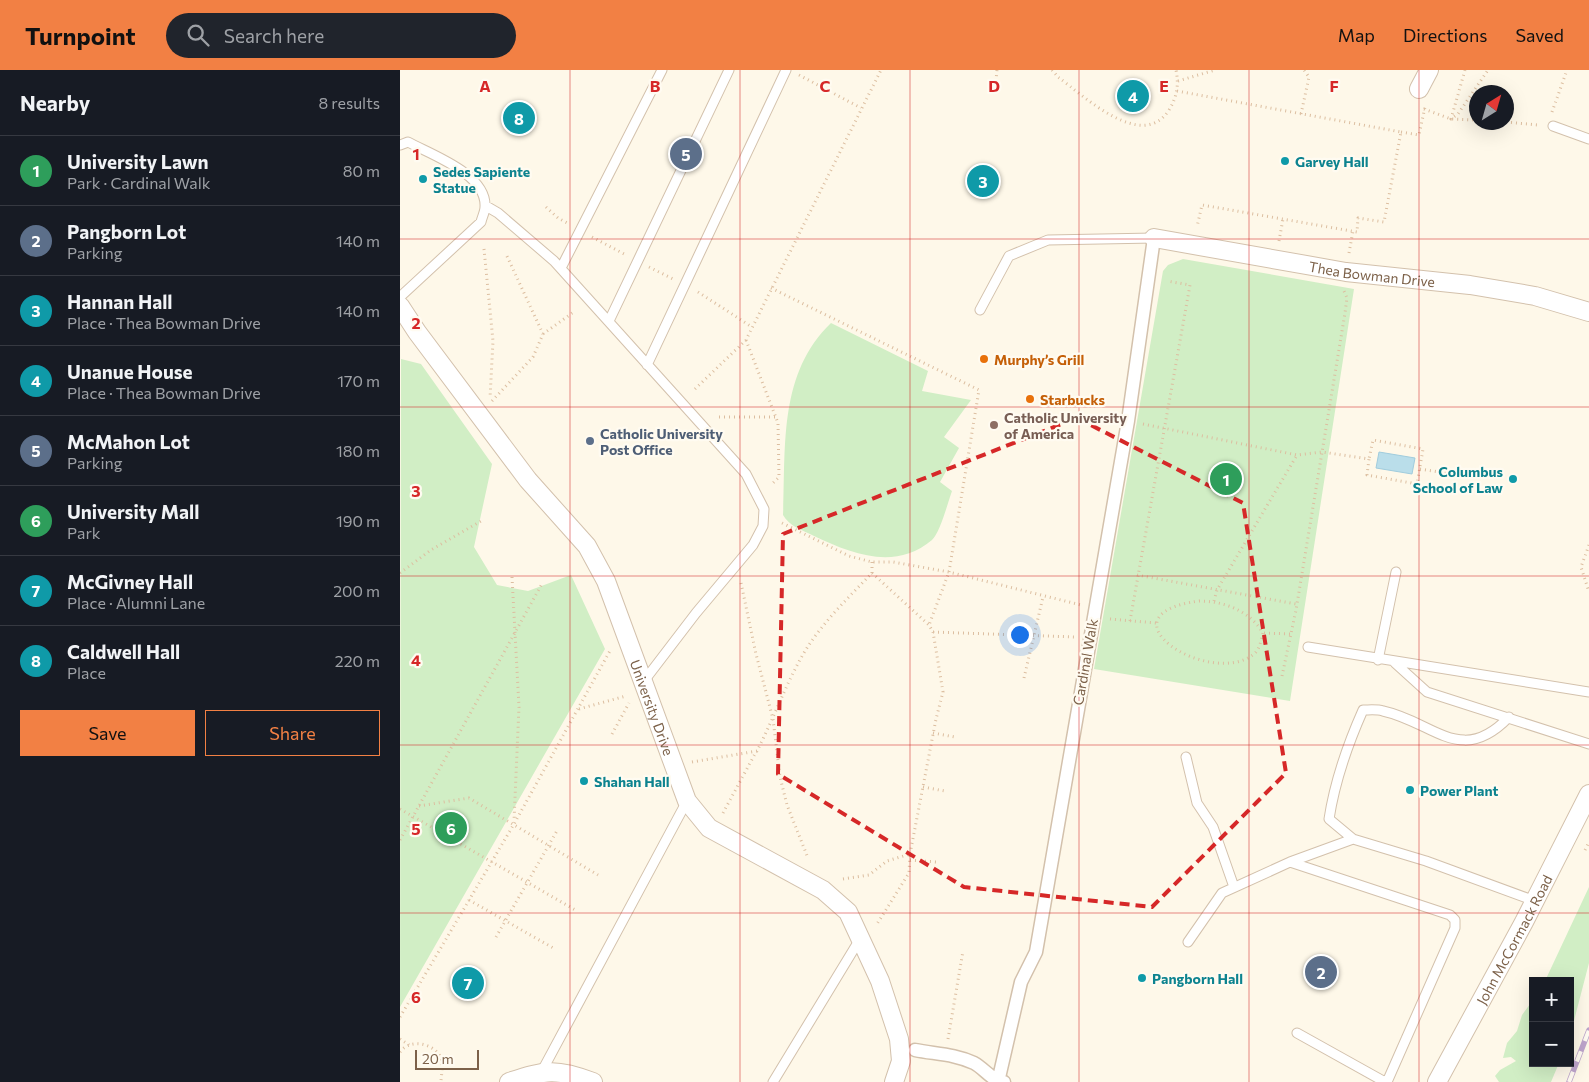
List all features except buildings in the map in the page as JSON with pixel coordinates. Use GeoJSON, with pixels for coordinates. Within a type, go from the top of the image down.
{"type":"FeatureCollection","features":[{"type":"Feature","properties":{"kind":"street"},"geometry":{"type":"LineString","coordinates":[[1419,89],[1429,70]]}},
{"type":"Feature","properties":{"kind":"street","name":"Thea Bowman Drive"},"geometry":{"type":"LineString","coordinates":[[1154,238],[1346,272],[1470,285],[1526,294],[1589,312]]}},
{"type":"Feature","properties":{"kind":"street","name":"Cardinal Walk"},"geometry":{"type":"LineString","coordinates":[[998,1082],[1021,982],[1036,952],[1128,421],[1154,238]]}},
{"type":"Feature","properties":{"kind":"street","name":"University Drive"},"geometry":{"type":"LineString","coordinates":[[400,306],[416,332],[528,480],[587,546],[606,581],[687,801],[709,828],[823,890],[848,912],[880,981],[899,1039],[901,1061],[894,1082]]}},
{"type":"Feature","properties":{"kind":"street","name":"John McCormack Road"},"geometry":{"type":"LineString","coordinates":[[1437,1082],[1535,901],[1589,794]]}},
{"type":"Feature","properties":{"kind":"street"},"geometry":{"type":"LineString","coordinates":[[915,1050],[946,1054],[975,1064],[998,1082],[1004,1082]]}},
{"type":"Feature","properties":{"kind":"street"},"geometry":{"type":"LineString","coordinates":[[509,1082],[542,1071],[566,1072],[593,1082]]}},
{"type":"Feature","properties":{"kind":"lane"},"geometry":{"type":"LineString","coordinates":[[561,268],[662,70]]}},
{"type":"Feature","properties":{"kind":"lane"},"geometry":{"type":"LineString","coordinates":[[608,321],[729,70]]}},
{"type":"Feature","properties":{"kind":"lane"},"geometry":{"type":"LineString","coordinates":[[647,365],[786,70]]}},
{"type":"Feature","properties":{"kind":"lane"},"geometry":{"type":"LineString","coordinates":[[1551,123],[1589,139]]}},
{"type":"Feature","properties":{"kind":"lane"},"geometry":{"type":"LineString","coordinates":[[400,145],[408,142],[467,173],[480,188],[486,206],[481,222],[400,297]]}},
{"type":"Feature","properties":{"kind":"lane"},"geometry":{"type":"LineString","coordinates":[[486,206],[498,213],[561,268],[746,474],[764,509],[763,526],[753,545],[696,613],[644,681]]}},
{"type":"Feature","properties":{"kind":"lane"},"geometry":{"type":"LineString","coordinates":[[980,310],[1009,256],[1048,240],[1154,238]]}},
{"type":"Feature","properties":{"kind":"lane"},"geometry":{"type":"LineString","coordinates":[[1378,660],[1396,572]]}},
{"type":"Feature","properties":{"kind":"lane"},"geometry":{"type":"LineString","coordinates":[[1308,647],[1378,660],[1589,692]]}},
{"type":"Feature","properties":{"kind":"lane"},"geometry":{"type":"LineString","coordinates":[[1395,662],[1427,692],[1510,717],[1589,744]]}},
{"type":"Feature","properties":{"kind":"lane"},"geometry":{"type":"LineString","coordinates":[[1510,717],[1495,732],[1471,741],[1454,740],[1382,710],[1363,710],[1347,745],[1339,770],[1329,819],[1353,839],[1426,861],[1535,901]]}},
{"type":"Feature","properties":{"kind":"lane"},"geometry":{"type":"LineString","coordinates":[[1186,757],[1196,804],[1213,827],[1234,887]]}},
{"type":"Feature","properties":{"kind":"lane"},"geometry":{"type":"LineString","coordinates":[[542,1071],[687,801]]}},
{"type":"Feature","properties":{"kind":"lane"},"geometry":{"type":"LineString","coordinates":[[1188,942],[1222,893],[1290,862],[1353,839]]}},
{"type":"Feature","properties":{"kind":"lane"},"geometry":{"type":"LineString","coordinates":[[1290,862],[1450,916],[1455,920],[1455,928],[1386,1082],[1297,1033]]}},
{"type":"Feature","properties":{"kind":"lane"},"geometry":{"type":"LineString","coordinates":[[773,1082],[860,938]]}},
{"type":"Feature","properties":{"kind":"path"},"geometry":{"type":"LineString","coordinates":[[695,389],[746,340],[881,70]]}},
{"type":"Feature","properties":{"kind":"path"},"geometry":{"type":"LineString","coordinates":[[996,91],[998,70]]}},
{"type":"Feature","properties":{"kind":"path"},"geometry":{"type":"LineString","coordinates":[[1052,70],[1058,77],[1107,113],[1137,126],[1151,125],[1165,117],[1173,104],[1177,91],[1176,70]]}},
{"type":"Feature","properties":{"kind":"path"},"geometry":{"type":"LineString","coordinates":[[1178,82],[1215,70]]}},
{"type":"Feature","properties":{"kind":"path"},"geometry":{"type":"LineString","coordinates":[[1301,114],[1309,77],[1304,70]]}},
{"type":"Feature","properties":{"kind":"path"},"geometry":{"type":"LineString","coordinates":[[1451,118],[1465,70]]}},
{"type":"Feature","properties":{"kind":"path"},"geometry":{"type":"LineString","coordinates":[[1451,118],[1458,114],[1488,70]]}},
{"type":"Feature","properties":{"kind":"path"},"geometry":{"type":"LineString","coordinates":[[1551,123],[1567,70]]}},
{"type":"Feature","properties":{"kind":"path"},"geometry":{"type":"LineString","coordinates":[[796,74],[861,108]]}},
{"type":"Feature","properties":{"kind":"path"},"geometry":{"type":"LineString","coordinates":[[1177,91],[1401,132],[1384,222],[1358,218],[1348,259]]}},
{"type":"Feature","properties":{"kind":"path"},"geometry":{"type":"LineString","coordinates":[[1424,109],[1451,118],[1469,119]]}},
{"type":"Feature","properties":{"kind":"path"},"geometry":{"type":"LineString","coordinates":[[1514,122],[1530,123]]}},
{"type":"Feature","properties":{"kind":"path"},"geometry":{"type":"LineString","coordinates":[[1196,231],[1202,205],[1354,231]]}},
{"type":"Feature","properties":{"kind":"path"},"geometry":{"type":"LineString","coordinates":[[546,207],[558,218]]}},
{"type":"Feature","properties":{"kind":"path"},"geometry":{"type":"LineString","coordinates":[[1278,246],[1283,219]]}},
{"type":"Feature","properties":{"kind":"path"},"geometry":{"type":"LineString","coordinates":[[484,249],[493,341],[490,403],[533,357],[543,334],[575,311]]}},
{"type":"Feature","properties":{"kind":"path"},"geometry":{"type":"LineString","coordinates":[[506,254],[543,334]]}},
{"type":"Feature","properties":{"kind":"path"},"geometry":{"type":"LineString","coordinates":[[1156,623],[1130,621],[1190,285],[1167,282]]}},
{"type":"Feature","properties":{"kind":"path"},"geometry":{"type":"LineString","coordinates":[[772,288],[979,390],[949,572],[929,625]]}},
{"type":"Feature","properties":{"kind":"path"},"geometry":{"type":"LineString","coordinates":[[1282,676],[1345,313],[1347,298],[1344,294],[1345,288]]}},
{"type":"Feature","properties":{"kind":"path"},"geometry":{"type":"LineString","coordinates":[[712,299],[752,327]]}},
{"type":"Feature","properties":{"kind":"path"},"geometry":{"type":"LineString","coordinates":[[746,340],[778,423],[779,477],[773,483]]}},
{"type":"Feature","properties":{"kind":"path"},"geometry":{"type":"LineString","coordinates":[[719,417],[775,417]]}},
{"type":"Feature","properties":{"kind":"path"},"geometry":{"type":"LineString","coordinates":[[1128,421],[1296,455],[1322,452],[1369,459]]}},
{"type":"Feature","properties":{"kind":"path"},"geometry":{"type":"LineString","coordinates":[[1373,440],[1423,449],[1417,484],[1367,475],[1369,459],[1373,440]]}},
{"type":"Feature","properties":{"kind":"path"},"geometry":{"type":"LineString","coordinates":[[1214,601],[1217,590],[1296,455]]}},
{"type":"Feature","properties":{"kind":"path"},"geometry":{"type":"LineString","coordinates":[[1420,469],[1446,473]]}},
{"type":"Feature","properties":{"kind":"path"},"geometry":{"type":"LineString","coordinates":[[400,573],[431,550],[483,520]]}},
{"type":"Feature","properties":{"kind":"path"},"geometry":{"type":"LineString","coordinates":[[782,523],[849,556],[872,562],[893,562],[949,572],[1042,597],[1095,608]]}},
{"type":"Feature","properties":{"kind":"path"},"geometry":{"type":"LineString","coordinates":[[1589,545],[1581,567],[1589,592]]}},
{"type":"Feature","properties":{"kind":"path"},"geometry":{"type":"LineString","coordinates":[[723,813],[774,719],[780,699],[806,650],[840,606],[872,573],[872,562]]}},
{"type":"Feature","properties":{"kind":"path"},"geometry":{"type":"LineString","coordinates":[[872,573],[929,625],[933,632],[943,692],[933,733],[910,854],[909,873],[877,924]]}},
{"type":"Feature","properties":{"kind":"path"},"geometry":{"type":"LineString","coordinates":[[1138,575],[1296,604]]}},
{"type":"Feature","properties":{"kind":"path"},"geometry":{"type":"LineString","coordinates":[[512,577],[519,707],[514,824]]}},
{"type":"Feature","properties":{"kind":"path"},"geometry":{"type":"LineString","coordinates":[[740,580],[756,654],[774,719],[780,777],[787,805],[808,858]]}},
{"type":"Feature","properties":{"kind":"path"},"geometry":{"type":"LineString","coordinates":[[400,840],[544,582]]}},
{"type":"Feature","properties":{"kind":"path"},"geometry":{"type":"LineString","coordinates":[[1024,678],[1042,597]]}},
{"type":"Feature","properties":{"kind":"path"},"geometry":{"type":"LineString","coordinates":[[1263,633],[1260,645],[1254,653],[1244,659],[1218,662],[1202,661],[1176,650],[1162,639],[1157,632],[1156,623],[1165,609],[1181,603],[1214,601],[1250,617],[1263,633],[1290,634]]}},
{"type":"Feature","properties":{"kind":"path"},"geometry":{"type":"LineString","coordinates":[[933,632],[1034,637],[1090,637]]}},
{"type":"Feature","properties":{"kind":"path"},"geometry":{"type":"LineString","coordinates":[[400,1017],[514,824],[611,649]]}},
{"type":"Feature","properties":{"kind":"path"},"geometry":{"type":"LineString","coordinates":[[578,709],[626,696]]}},
{"type":"Feature","properties":{"kind":"path"},"geometry":{"type":"LineString","coordinates":[[612,734],[629,703]]}},
{"type":"Feature","properties":{"kind":"path"},"geometry":{"type":"LineString","coordinates":[[933,733],[956,737]]}},
{"type":"Feature","properties":{"kind":"path"},"geometry":{"type":"LineString","coordinates":[[687,763],[757,751]]}},
{"type":"Feature","properties":{"kind":"path"},"geometry":{"type":"LineString","coordinates":[[923,787],[945,791]]}},
{"type":"Feature","properties":{"kind":"path"},"geometry":{"type":"LineString","coordinates":[[419,806],[468,798],[598,875]]}},
{"type":"Feature","properties":{"kind":"path"},"geometry":{"type":"LineString","coordinates":[[400,809],[577,912]]}},
{"type":"Feature","properties":{"kind":"path"},"geometry":{"type":"LineString","coordinates":[[496,936],[558,829]]}},
{"type":"Feature","properties":{"kind":"path"},"geometry":{"type":"LineString","coordinates":[[842,879],[869,875],[887,861],[910,854]]}},
{"type":"Feature","properties":{"kind":"path"},"geometry":{"type":"LineString","coordinates":[[910,860],[936,862]]}},
{"type":"Feature","properties":{"kind":"path"},"geometry":{"type":"LineString","coordinates":[[469,900],[555,949]]}},
{"type":"Feature","properties":{"kind":"path"},"geometry":{"type":"LineString","coordinates":[[946,1054],[963,951]]}},
{"type":"Feature","properties":{"kind":"path"},"geometry":{"type":"LineString","coordinates":[[400,1039],[409,1046]]}},
{"type":"Feature","properties":{"kind":"path"},"geometry":{"type":"LineString","coordinates":[[400,1052],[409,1046],[422,1043],[438,1053],[443,1067],[441,1080]]}},
{"type":"Feature","properties":{"kind":"highlighted area"},"geometry":{"type":"Polygon","coordinates":[[[1077,418],[1243,503],[1286,773],[1152,907],[964,887],[778,774],[783,534],[1077,418]]]}},
{"type":"Feature","properties":{"kind":"green space"},"geometry":{"type":"Polygon","coordinates":[[[1183,259],[1354,289],[1290,701],[1094,669],[1163,271],[1168,265],[1183,259]]]}},
{"type":"Feature","properties":{"kind":"green space"},"geometry":{"type":"Polygon","coordinates":[[[831,323],[928,371],[922,391],[971,400],[944,437],[959,448],[940,482],[952,491],[938,531],[932,540],[918,549],[903,555],[873,556],[843,549],[796,527],[783,515],[784,463],[788,413],[793,388],[802,365],[814,343],[831,323]]]}},
{"type":"Feature","properties":{"kind":"green space"},"geometry":{"type":"Polygon","coordinates":[[[401,359],[421,364],[492,464],[474,547],[497,585],[528,591],[571,575],[605,649],[400,1007],[401,359]]]}},
{"type":"Feature","properties":{"kind":"green space"},"geometry":{"type":"Polygon","coordinates":[[[1589,887],[1589,963],[1574,1021],[1574,977],[1547,977],[1589,887]]]}},
{"type":"Feature","properties":{"kind":"green space"},"geometry":{"type":"Polygon","coordinates":[[[1529,1005],[1529,1067],[1557,1067],[1551,1082],[1499,1082],[1495,1076],[1500,1070],[1516,1061],[1511,1057],[1503,1058],[1507,1043],[1517,1031],[1522,1015],[1529,1005]]]}},
{"type":"Feature","properties":{"kind":"water"},"geometry":{"type":"Polygon","coordinates":[[[1379,452],[1415,458],[1412,474],[1376,468],[1379,452]]]}},
{"type":"Feature","properties":{"kind":"railway"},"geometry":{"type":"LineString","coordinates":[[1569,1082],[1589,1030]]}},
{"type":"Feature","properties":{"kind":"place","name":"Unanue House"},"geometry":{"type":"Point","coordinates":[1133,96]}},
{"type":"Feature","properties":{"kind":"place","name":"Caldwell Hall"},"geometry":{"type":"Point","coordinates":[519,118]}},
{"type":"Feature","properties":{"kind":"place","name":"McMahon Lot"},"geometry":{"type":"Point","coordinates":[686,154]}},
{"type":"Feature","properties":{"kind":"place","name":"Garvey Hall"},"geometry":{"type":"Point","coordinates":[1285,161]}},
{"type":"Feature","properties":{"kind":"place","name":"Sedes Sapiente Statue"},"geometry":{"type":"Point","coordinates":[423,179]}},
{"type":"Feature","properties":{"kind":"place","name":"Hannan Hall"},"geometry":{"type":"Point","coordinates":[983,181]}},
{"type":"Feature","properties":{"kind":"place","name":"Murphy’s Grill"},"geometry":{"type":"Point","coordinates":[984,359]}},
{"type":"Feature","properties":{"kind":"place","name":"Starbucks"},"geometry":{"type":"Point","coordinates":[1030,399]}},
{"type":"Feature","properties":{"kind":"place","name":"Catholic University of America"},"geometry":{"type":"Point","coordinates":[994,425]}},
{"type":"Feature","properties":{"kind":"place","name":"Catholic University Post Office"},"geometry":{"type":"Point","coordinates":[590,441]}},
{"type":"Feature","properties":{"kind":"place","name":"University Lawn"},"geometry":{"type":"Point","coordinates":[1226,479]}},
{"type":"Feature","properties":{"kind":"place","name":"Columbus School of Law"},"geometry":{"type":"Point","coordinates":[1513,479]}},
{"type":"Feature","properties":{"kind":"place","name":"Shahan Hall"},"geometry":{"type":"Point","coordinates":[584,781]}},
{"type":"Feature","properties":{"kind":"place","name":"Power Plant"},"geometry":{"type":"Point","coordinates":[1410,790]}},
{"type":"Feature","properties":{"kind":"place","name":"University Mall"},"geometry":{"type":"Point","coordinates":[451,828]}},
{"type":"Feature","properties":{"kind":"place","name":"Pangborn Lot"},"geometry":{"type":"Point","coordinates":[1321,972]}},
{"type":"Feature","properties":{"kind":"place","name":"Pangborn Hall"},"geometry":{"type":"Point","coordinates":[1142,978]}},
{"type":"Feature","properties":{"kind":"place","name":"McGivney Hall"},"geometry":{"type":"Point","coordinates":[468,983]}}]}
